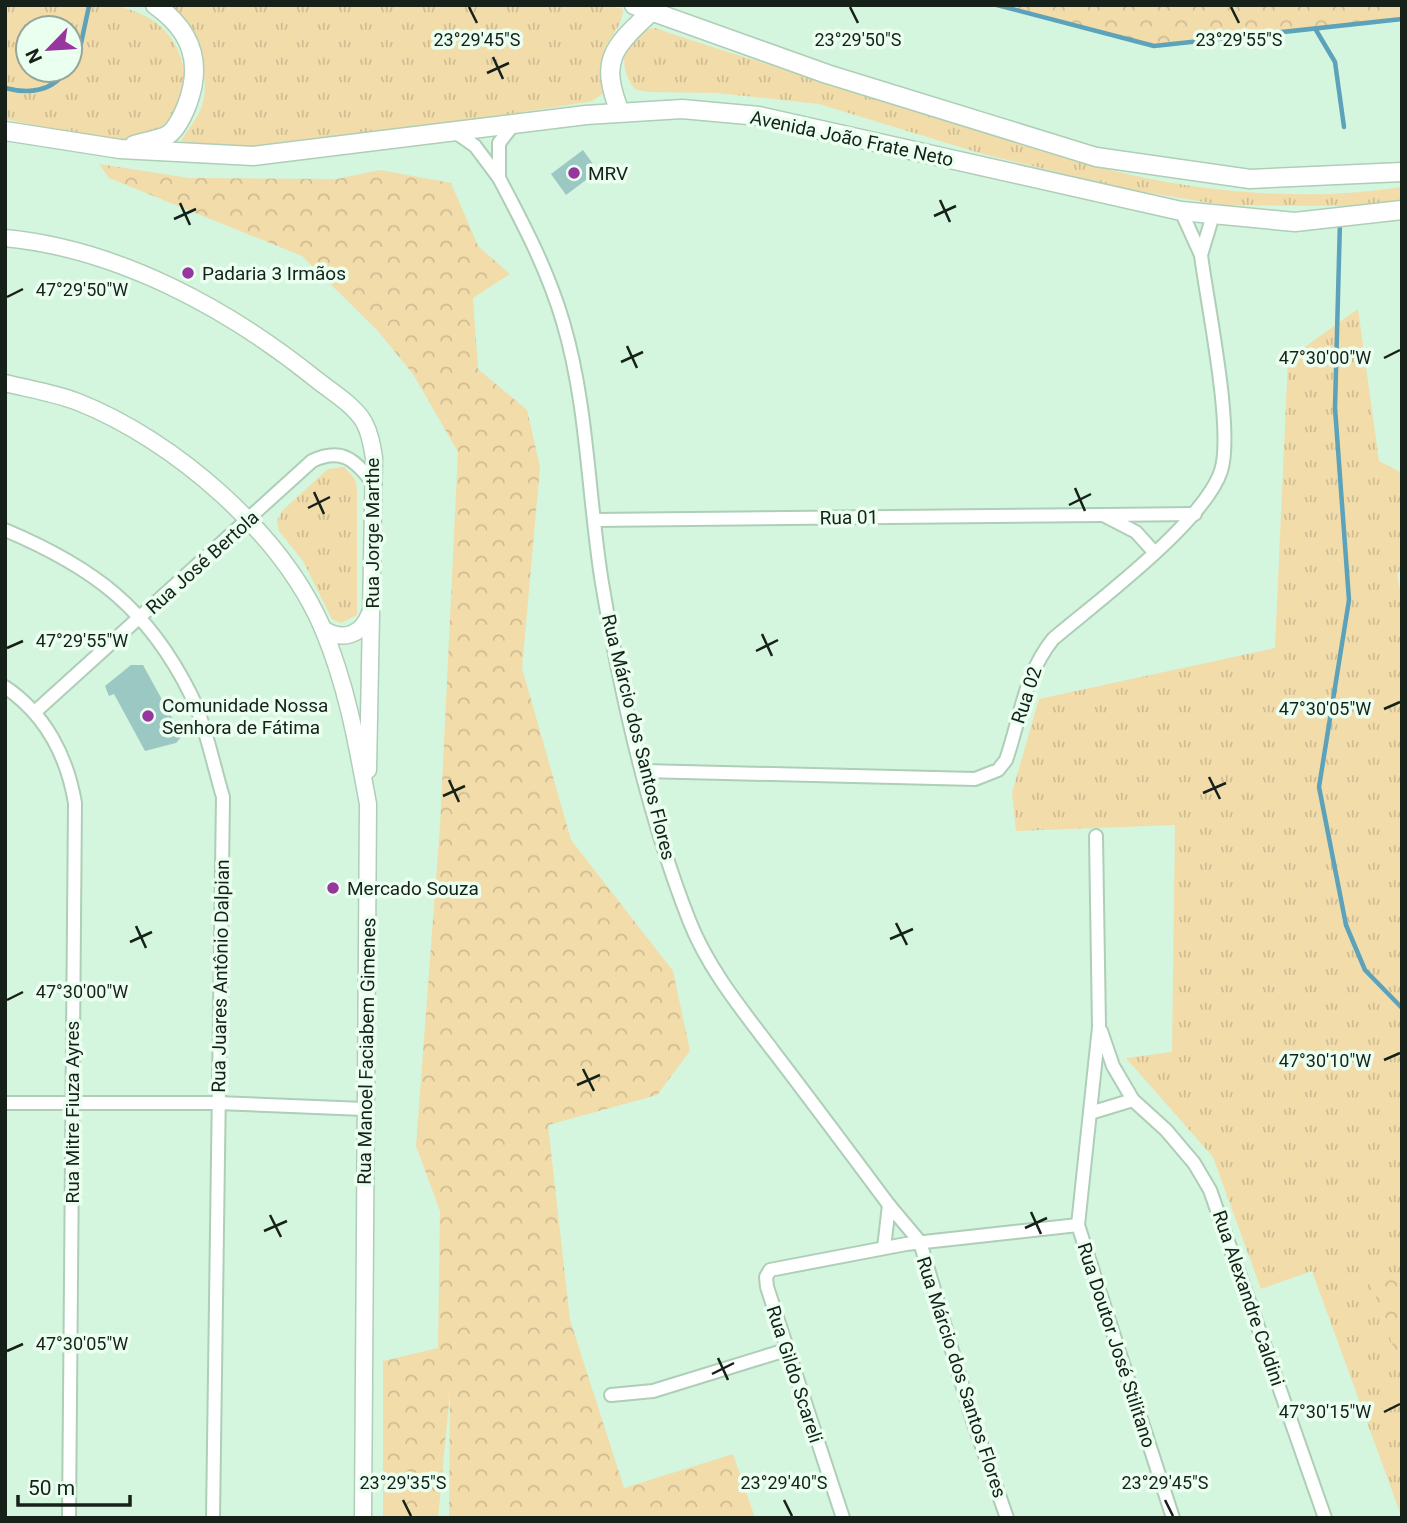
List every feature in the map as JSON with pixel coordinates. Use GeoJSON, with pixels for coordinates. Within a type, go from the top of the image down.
{"type":"FeatureCollection","features":[{"type":"Feature","properties":{"kind":"main road"},"geometry":{"type":"LineString","coordinates":[[120,149],[168,135],[183,116],[192,94],[196,68],[190,44],[175,22],[155,5]]}},
{"type":"Feature","properties":{"kind":"main road"},"geometry":{"type":"LineString","coordinates":[[634,5],[827,74],[1096,157],[1250,179],[1402,172]]}},
{"type":"Feature","properties":{"kind":"main road"},"geometry":{"type":"LineString","coordinates":[[620,112],[609,86],[611,62],[618,43],[653,10]]}},
{"type":"Feature","properties":{"kind":"main road","name":"Avenida João Frate Neto"},"geometry":{"type":"LineString","coordinates":[[5,131],[120,149],[253,156],[620,112],[682,109],[759,116],[1181,211],[1295,222],[1402,211]]}},
{"type":"Feature","properties":{"kind":"street","name":"Rua Márcio dos Santos Flores"},"geometry":{"type":"LineString","coordinates":[[499,178],[499,143],[513,125]]}},
{"type":"Feature","properties":{"kind":"street","name":"Rua Márcio dos Santos Flores"},"geometry":{"type":"LineString","coordinates":[[455,132],[475,146],[499,178],[532,239],[564,323],[575,373],[616,661],[643,771],[676,886],[706,957],[889,1205],[920,1242],[972,1418],[1007,1518]]}},
{"type":"Feature","properties":{"kind":"street","name":"Rua 02"},"geometry":{"type":"LineString","coordinates":[[643,771],[958,779],[988,775],[998,770],[1006,760],[1028,677],[1039,656],[1054,639],[1195,514],[1221,470],[1224,448],[1201,255],[1181,211]]}},
{"type":"Feature","properties":{"kind":"street","name":"Rua 02"},"geometry":{"type":"LineString","coordinates":[[1201,255],[1213,215]]}},
{"type":"Feature","properties":{"kind":"street","name":"Rua Jorge Marthe"},"geometry":{"type":"LineString","coordinates":[[5,238],[37,241],[116,265],[174,288],[255,332],[363,420],[374,458],[368,804]]}},
{"type":"Feature","properties":{"kind":"street","name":"Rua Manoel Faciabem Gimenes"},"geometry":{"type":"LineString","coordinates":[[5,383],[77,402],[145,437],[194,470],[248,521],[292,572],[323,629],[349,702],[368,804],[363,1518]]}},
{"type":"Feature","properties":{"kind":"street","name":"Rua José Bertola"},"geometry":{"type":"LineString","coordinates":[[36,711],[319,458],[344,454],[356,462],[373,483]]}},
{"type":"Feature","properties":{"kind":"street","name":"Rua 01"},"geometry":{"type":"LineString","coordinates":[[594,520],[1195,514]]}},
{"type":"Feature","properties":{"kind":"street","name":"Rua 01"},"geometry":{"type":"LineString","coordinates":[[1103,515],[1136,532],[1154,552]]}},
{"type":"Feature","properties":{"kind":"street","name":"Rua Juares Antônio Dalpian"},"geometry":{"type":"LineString","coordinates":[[5,530],[53,550],[101,582],[142,617],[192,696],[223,797],[213,1518]]}},
{"type":"Feature","properties":{"kind":"street"},"geometry":{"type":"LineString","coordinates":[[323,629],[337,637],[352,635],[364,626],[371,611]]}},
{"type":"Feature","properties":{"kind":"street","name":"Rua Mitre Fiuza Ayres"},"geometry":{"type":"LineString","coordinates":[[5,687],[36,711],[70,775],[75,803],[69,1518]]}},
{"type":"Feature","properties":{"kind":"street","name":"Rua Doutor José Stilitano"},"geometry":{"type":"LineString","coordinates":[[1096,836],[1099,1027],[1078,1225],[1173,1518]]}},
{"type":"Feature","properties":{"kind":"street","name":"Rua Alexandre Caldini"},"geometry":{"type":"LineString","coordinates":[[1099,1027],[1113,1066],[1133,1100],[1194,1163],[1210,1189],[1325,1518]]}},
{"type":"Feature","properties":{"kind":"street"},"geometry":{"type":"LineString","coordinates":[[1090,1113],[1133,1100]]}},
{"type":"Feature","properties":{"kind":"street"},"geometry":{"type":"LineString","coordinates":[[5,1103],[217,1103],[364,1109]]}},
{"type":"Feature","properties":{"kind":"street"},"geometry":{"type":"LineString","coordinates":[[889,1205],[884,1248],[1078,1225]]}},
{"type":"Feature","properties":{"kind":"street","name":"Rua Gildo Scareli"},"geometry":{"type":"LineString","coordinates":[[843,1518],[786,1350],[766,1287],[766,1277],[770,1270],[884,1248]]}},
{"type":"Feature","properties":{"kind":"street"},"geometry":{"type":"LineString","coordinates":[[611,1395],[653,1391],[786,1350]]}},
{"type":"Feature","properties":{"kind":"green space"},"geometry":{"type":"Polygon","coordinates":[[[114,5],[151,19],[174,43],[181,59],[183,93],[177,109],[166,122],[152,132],[133,138],[101,139],[5,119],[5,6],[114,5]]]}},
{"type":"Feature","properties":{"kind":"green space"},"geometry":{"type":"Polygon","coordinates":[[[172,5],[606,5],[623,9],[620,23],[603,55],[604,93],[592,101],[495,116],[275,143],[216,147],[181,141],[197,117],[205,89],[202,64],[193,38],[172,5]]]}},
{"type":"Feature","properties":{"kind":"green space"},"geometry":{"type":"Polygon","coordinates":[[[997,5],[1402,5],[1402,19],[1154,46],[997,5]]]}},
{"type":"Feature","properties":{"kind":"green space"},"geometry":{"type":"Polygon","coordinates":[[[655,28],[1127,174],[1229,191],[1264,193],[1334,194],[1402,187],[1402,200],[1347,206],[1223,205],[1126,189],[983,154],[819,104],[717,93],[648,92],[635,89],[625,69],[625,51],[636,36],[655,28]]]}},
{"type":"Feature","properties":{"kind":"green space"},"geometry":{"type":"Polygon","coordinates":[[[99,164],[189,178],[337,179],[380,170],[451,183],[478,246],[510,274],[473,298],[478,369],[527,410],[540,467],[522,668],[571,840],[673,971],[690,1051],[657,1095],[548,1125],[570,1320],[624,1488],[733,1454],[755,1518],[449,1518],[450,1391],[438,1518],[383,1518],[383,1361],[438,1348],[440,1211],[416,1146],[440,826],[458,452],[413,374],[377,330],[302,256],[109,178],[99,164]]]}},
{"type":"Feature","properties":{"kind":"green space"},"geometry":{"type":"Polygon","coordinates":[[[1358,309],[1379,461],[1402,473],[1402,568],[1397,574],[1402,601],[1402,1283],[1368,1273],[1402,1372],[1402,1518],[1312,1271],[1261,1289],[1213,1157],[1126,1058],[1172,1052],[1175,825],[1016,831],[1012,793],[1039,699],[1275,648],[1288,359],[1358,309]]]}},
{"type":"Feature","properties":{"kind":"green space"},"geometry":{"type":"Polygon","coordinates":[[[344,467],[355,479],[357,489],[357,615],[341,623],[332,619],[303,561],[279,531],[277,521],[282,511],[328,469],[344,467]]]}},
{"type":"Feature","properties":{"kind":"green space"},"geometry":{"type":"Polygon","coordinates":[[[1367,1272],[1402,1283],[1402,1372],[1367,1272]]]}},
{"type":"Feature","properties":{"kind":"building","name":"MRV"},"geometry":{"type":"Polygon","coordinates":[[[583,150],[598,171],[566,195],[551,174],[583,150]]]}},
{"type":"Feature","properties":{"kind":"building","name":"Comunidade Nossa Senhora de Fátima"},"geometry":{"type":"Polygon","coordinates":[[[131,665],[143,665],[182,736],[176,743],[145,751],[114,694],[109,696],[105,686],[131,665]]]}},
{"type":"Feature","properties":{"kind":"waterway"},"geometry":{"type":"LineString","coordinates":[[997,5],[1154,46],[1402,19]]}},
{"type":"Feature","properties":{"kind":"waterway"},"geometry":{"type":"LineString","coordinates":[[84,29],[89,6]]}},
{"type":"Feature","properties":{"kind":"waterway"},"geometry":{"type":"LineString","coordinates":[[1316,30],[1335,62],[1344,127]]}},
{"type":"Feature","properties":{"kind":"waterway"},"geometry":{"type":"LineString","coordinates":[[5,88],[31,91],[52,84]]}},
{"type":"Feature","properties":{"kind":"waterway"},"geometry":{"type":"LineString","coordinates":[[1340,221],[1335,408],[1349,600],[1319,787],[1346,925],[1365,970],[1402,1008]]}},
{"type":"Feature","properties":{"kind":"place","name":"MRV"},"geometry":{"type":"Point","coordinates":[574,173]}},
{"type":"Feature","properties":{"kind":"place","name":"Padaria 3 Irmãos"},"geometry":{"type":"Point","coordinates":[188,273]}},
{"type":"Feature","properties":{"kind":"place","name":"Comunidade Nossa Senhora de Fátima"},"geometry":{"type":"Point","coordinates":[148,716]}},
{"type":"Feature","properties":{"kind":"place","name":"Mercado Souza"},"geometry":{"type":"Point","coordinates":[333,888]}}]}
